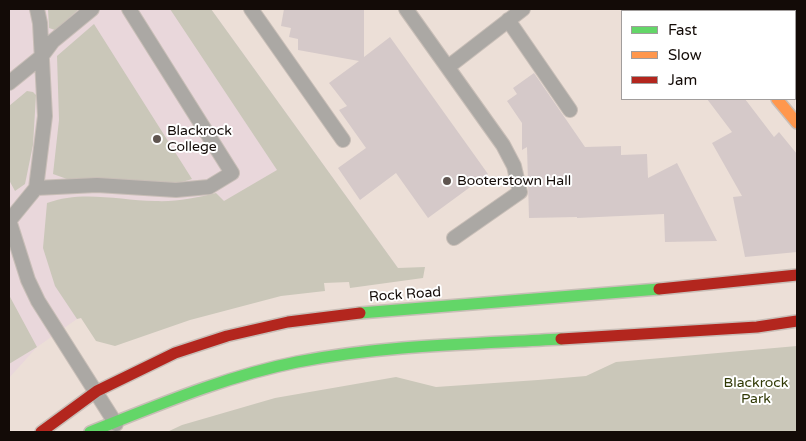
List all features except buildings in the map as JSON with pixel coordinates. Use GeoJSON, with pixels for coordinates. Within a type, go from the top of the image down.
{"type":"FeatureCollection","features":[{"type":"Feature","properties":{"kind":"main road"},"geometry":{"type":"LineString","coordinates":[[778,100],[797,123]]}},
{"type":"Feature","properties":{"kind":"main road","name":"Rock Road"},"geometry":{"type":"LineString","coordinates":[[41,432],[97,391],[175,353],[227,336],[288,322],[354,314],[751,281],[797,275]]}},
{"type":"Feature","properties":{"kind":"main road"},"geometry":{"type":"LineString","coordinates":[[90,432],[116,424],[193,392],[243,376],[306,361],[395,349],[757,327],[797,321]]}},
{"type":"Feature","properties":{"kind":"lane"},"geometry":{"type":"LineString","coordinates":[[37,9],[40,23],[44,116],[36,188],[9,221],[28,280],[38,300],[116,424]]}},
{"type":"Feature","properties":{"kind":"lane"},"geometry":{"type":"LineString","coordinates":[[9,83],[41,57],[53,41],[92,9]]}},
{"type":"Feature","properties":{"kind":"lane"},"geometry":{"type":"LineString","coordinates":[[36,188],[98,185],[176,190],[209,186],[232,173],[129,9]]}},
{"type":"Feature","properties":{"kind":"lane"},"geometry":{"type":"LineString","coordinates":[[251,9],[344,140]]}},
{"type":"Feature","properties":{"kind":"lane"},"geometry":{"type":"LineString","coordinates":[[406,9],[502,145],[514,166],[520,192],[454,238]]}},
{"type":"Feature","properties":{"kind":"lane"},"geometry":{"type":"LineString","coordinates":[[448,67],[523,9]]}},
{"type":"Feature","properties":{"kind":"lane"},"geometry":{"type":"LineString","coordinates":[[508,20],[570,110]]}},
{"type":"Feature","properties":{"kind":"shaded area","name":"Blackrock College"},"geometry":{"type":"Polygon","coordinates":[[[9,9],[211,9],[398,268],[77,319],[37,347],[9,378],[9,9]]]}},
{"type":"Feature","properties":{"kind":"green space"},"geometry":{"type":"Polygon","coordinates":[[[48,9],[79,9],[55,30],[49,28],[48,9]]]}},
{"type":"Feature","properties":{"kind":"green space"},"geometry":{"type":"Polygon","coordinates":[[[170,9],[211,9],[398,268],[425,267],[423,278],[350,288],[349,282],[324,283],[325,291],[281,296],[190,320],[115,346],[96,341],[81,318],[77,319],[55,286],[43,248],[47,203],[60,199],[87,196],[170,201],[216,193],[224,201],[277,170],[170,9]]]}},
{"type":"Feature","properties":{"kind":"green space"},"geometry":{"type":"Polygon","coordinates":[[[94,24],[192,179],[177,183],[146,184],[67,179],[53,174],[59,120],[57,56],[94,24]]]}},
{"type":"Feature","properties":{"kind":"green space"},"geometry":{"type":"Polygon","coordinates":[[[27,91],[33,92],[36,95],[33,145],[25,184],[15,191],[9,180],[9,106],[27,91]]]}},
{"type":"Feature","properties":{"kind":"green space"},"geometry":{"type":"Polygon","coordinates":[[[9,295],[37,347],[9,364],[9,295]]]}},
{"type":"Feature","properties":{"kind":"green space","name":"Blackrock Park"},"geometry":{"type":"Polygon","coordinates":[[[797,346],[797,432],[167,432],[182,425],[275,398],[396,377],[436,387],[538,380],[586,376],[616,362],[797,346]]]}},
{"type":"Feature","properties":{"kind":"traffic: fast"},"geometry":{"type":"LineString","coordinates":[[360,313],[659,289]]}},
{"type":"Feature","properties":{"kind":"traffic: fast"},"geometry":{"type":"LineString","coordinates":[[90,432],[218,383],[297,362],[330,356],[396,349],[561,339]]}},
{"type":"Feature","properties":{"kind":"traffic: slow"},"geometry":{"type":"LineString","coordinates":[[778,100],[797,123]]}},
{"type":"Feature","properties":{"kind":"traffic: jam"},"geometry":{"type":"LineString","coordinates":[[659,289],[797,275]]}},
{"type":"Feature","properties":{"kind":"traffic: jam"},"geometry":{"type":"LineString","coordinates":[[41,432],[97,391],[175,353],[227,336],[288,322],[360,313]]}},
{"type":"Feature","properties":{"kind":"traffic: jam"},"geometry":{"type":"LineString","coordinates":[[561,339],[757,327],[797,321]]}},
{"type":"Feature","properties":{"kind":"place","name":"Blackrock College"},"geometry":{"type":"Point","coordinates":[157,139]}},
{"type":"Feature","properties":{"kind":"place","name":"Booterstown Hall"},"geometry":{"type":"Point","coordinates":[447,181]}}]}
